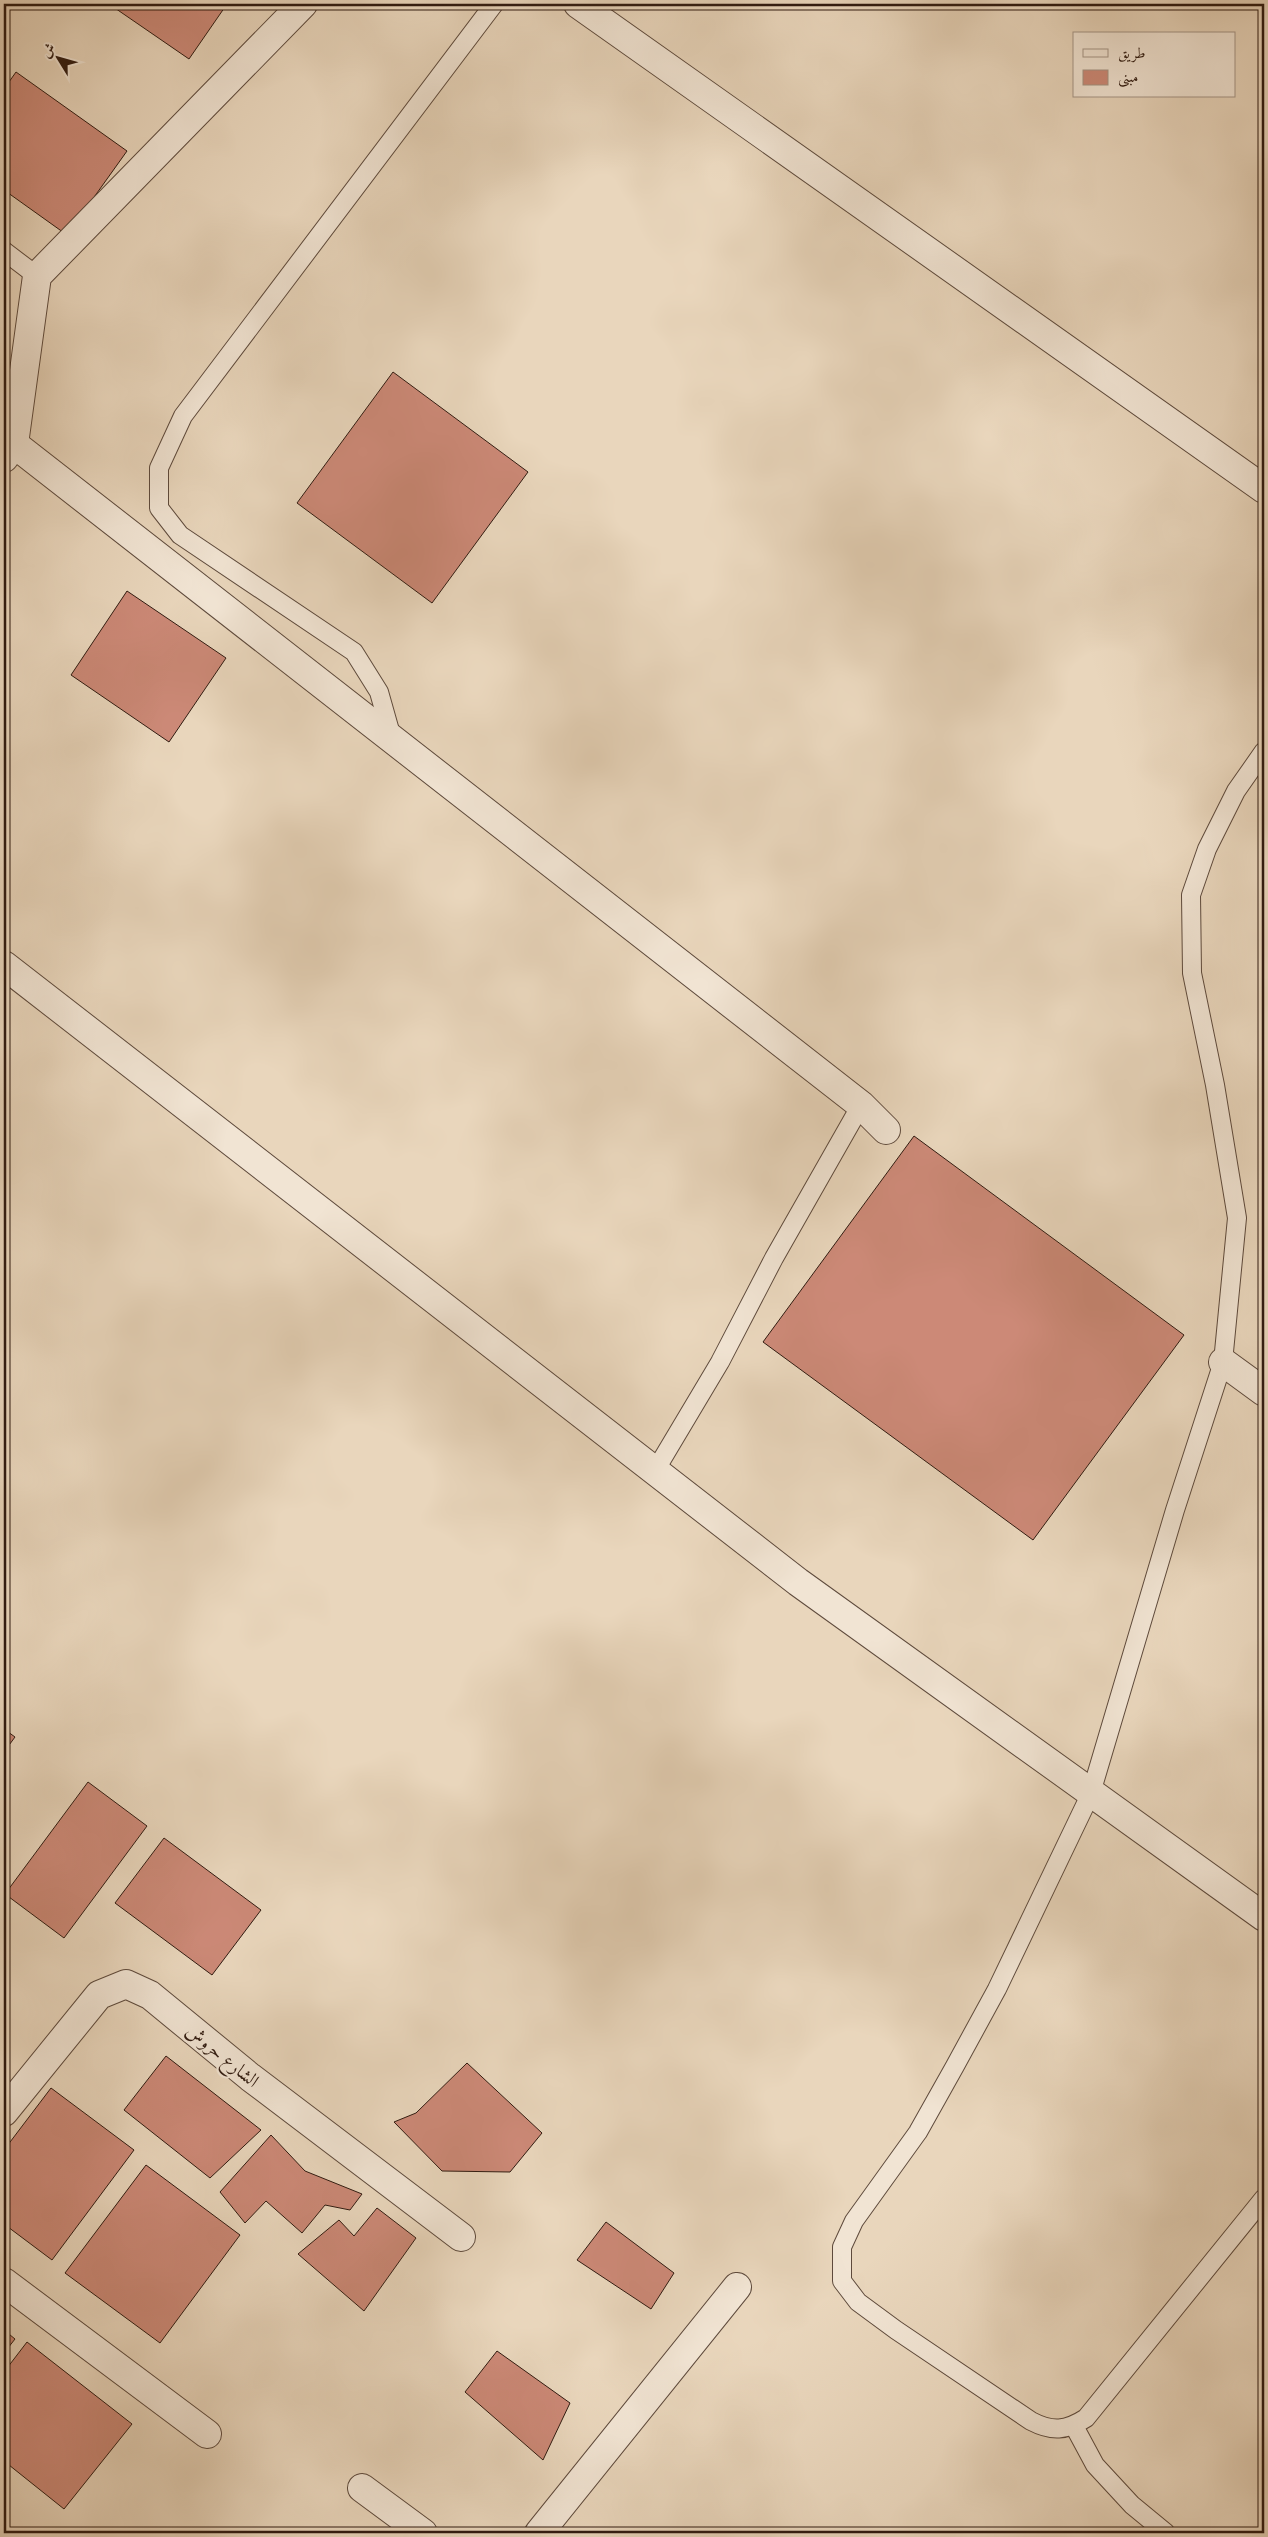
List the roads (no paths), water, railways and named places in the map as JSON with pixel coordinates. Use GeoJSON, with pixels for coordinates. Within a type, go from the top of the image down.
{"type":"FeatureCollection","features":[{"type":"Feature","properties":{"kind":"street"},"geometry":{"type":"LineString","coordinates":[[302,4],[37,276],[9,451],[392,738],[861,1105],[886,1130]]}},
{"type":"Feature","properties":{"kind":"street"},"geometry":{"type":"LineString","coordinates":[[578,4],[1264,490]]}},
{"type":"Feature","properties":{"kind":"street"},"geometry":{"type":"LineString","coordinates":[[4,964],[798,1582],[1264,1917]]}},
{"type":"Feature","properties":{"kind":"street"},"geometry":{"type":"LineString","coordinates":[[1223,1362],[1264,1392]]}},
{"type":"Feature","properties":{"kind":"street","name":"الشارع حروش"},"geometry":{"type":"LineString","coordinates":[[4,2112],[100,1995],[126,1984],[150,1996],[250,2077],[461,2237]]}},
{"type":"Feature","properties":{"kind":"street"},"geometry":{"type":"LineString","coordinates":[[4,2282],[206,2434]]}},
{"type":"Feature","properties":{"kind":"street"},"geometry":{"type":"LineString","coordinates":[[539,2533],[737,2287]]}},
{"type":"Feature","properties":{"kind":"street"},"geometry":{"type":"LineString","coordinates":[[362,2488],[423,2533]]}},
{"type":"Feature","properties":{"kind":"lane"},"geometry":{"type":"LineString","coordinates":[[392,738],[379,692],[354,652],[180,535],[159,508],[158,468],[183,416],[494,4]]}},
{"type":"Feature","properties":{"kind":"lane"},"geometry":{"type":"LineString","coordinates":[[4,251],[37,276]]}},
{"type":"Feature","properties":{"kind":"lane"},"geometry":{"type":"LineString","coordinates":[[1264,751],[1232,799],[1207,849],[1191,895],[1192,973],[1215,1085],[1237,1218],[1223,1362],[1175,1510],[1091,1793],[997,1990],[960,2058],[918,2132],[854,2222],[842,2247],[842,2281],[858,2302],[896,2330],[1031,2421],[1043,2427],[1058,2430],[1074,2426],[1086,2418],[1264,2198]]}},
{"type":"Feature","properties":{"kind":"lane"},"geometry":{"type":"LineString","coordinates":[[655,1471],[720,1362],[774,1258],[861,1105]]}},
{"type":"Feature","properties":{"kind":"lane"},"geometry":{"type":"LineString","coordinates":[[1074,2426],[1096,2465],[1132,2505],[1166,2533]]}}]}
